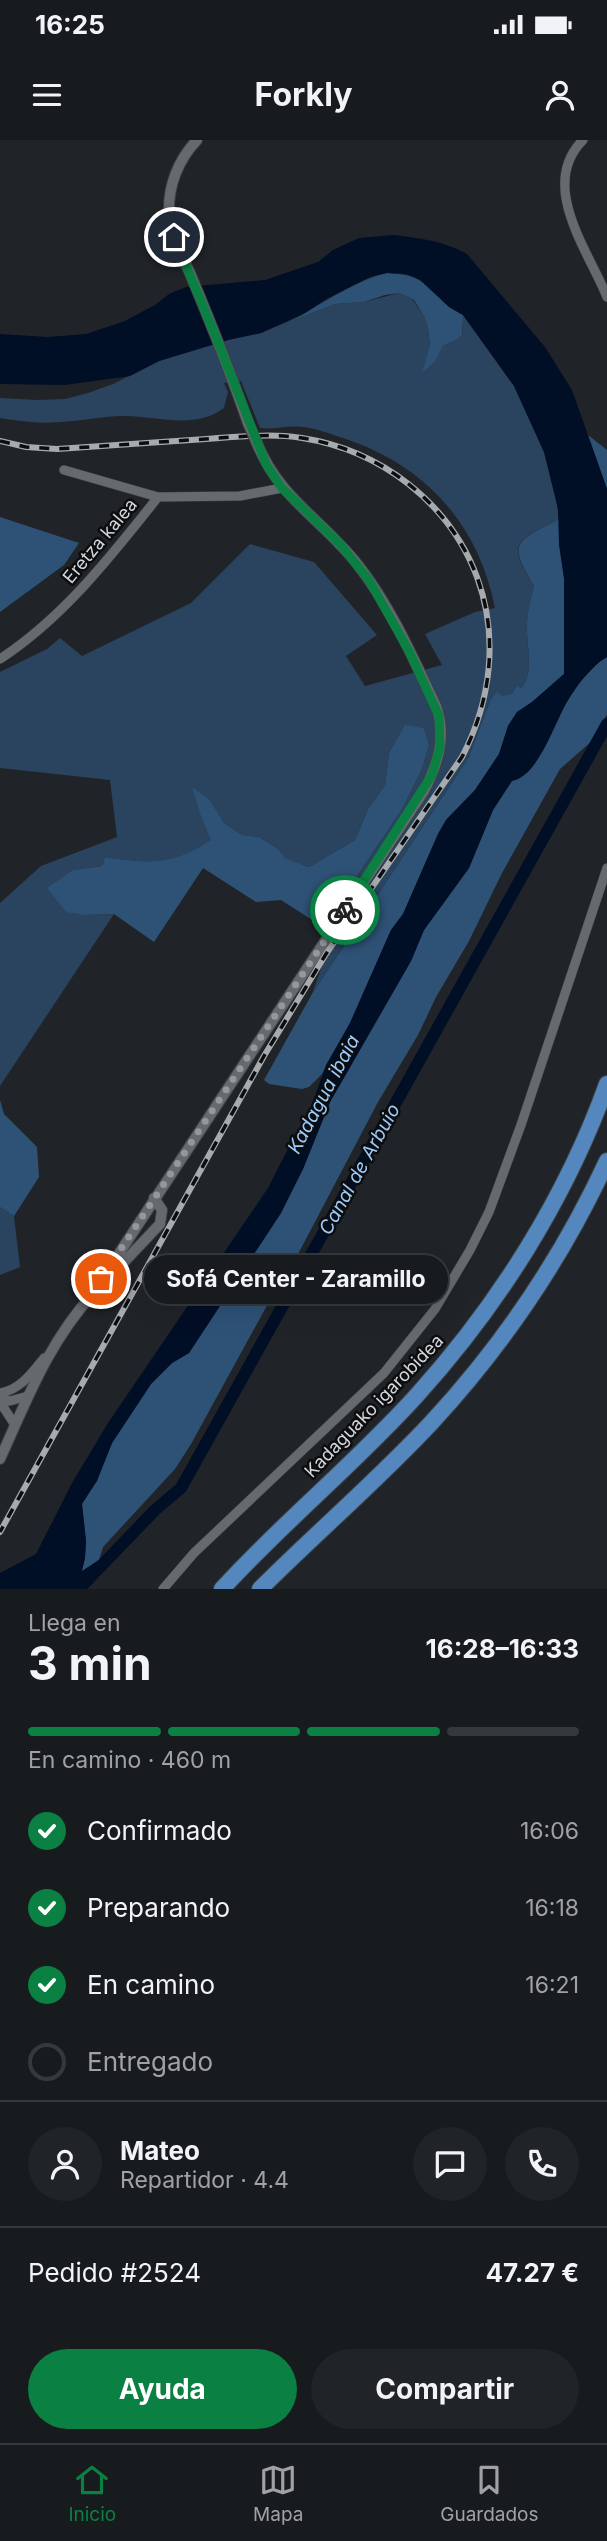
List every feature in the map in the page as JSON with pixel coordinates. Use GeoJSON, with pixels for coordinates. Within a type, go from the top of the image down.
{"type":"FeatureCollection","features":[{"type":"Feature","properties":{"kind":"highway","name":"Kadaguako igarobidea"},"geometry":{"type":"LineString","coordinates":[[222,1589],[390,1423],[461,1344],[527,1250],[582,1148],[607,1084]]}},
{"type":"Feature","properties":{"kind":"highway"},"geometry":{"type":"LineString","coordinates":[[260,1589],[432,1422],[483,1361],[528,1302],[567,1240],[607,1161]]}},
{"type":"Feature","properties":{"kind":"street"},"geometry":{"type":"LineString","coordinates":[[89,1299],[432,775],[440,747],[439,716],[398,630],[364,574],[340,544],[282,488],[266,464],[256,442],[168,216],[170,189],[178,165],[197,140]]}},
{"type":"Feature","properties":{"kind":"street"},"geometry":{"type":"LineString","coordinates":[[583,140],[575,149],[565,173],[565,195],[570,217],[607,297]]}},
{"type":"Feature","properties":{"kind":"street"},"geometry":{"type":"LineString","coordinates":[[64,470],[158,497],[240,496],[282,488]]}},
{"type":"Feature","properties":{"kind":"street","name":"Eretza kalea"},"geometry":{"type":"LineString","coordinates":[[0,659],[20,645],[88,584],[158,497]]}},
{"type":"Feature","properties":{"kind":"street"},"geometry":{"type":"LineString","coordinates":[[163,1589],[194,1553],[384,1373],[435,1309],[489,1212],[521,1125],[607,867]]}},
{"type":"Feature","properties":{"kind":"street"},"geometry":{"type":"LineString","coordinates":[[0,1393],[8,1392],[25,1381],[89,1299],[160,1224],[162,1210],[154,1198]]}},
{"type":"Feature","properties":{"kind":"street"},"geometry":{"type":"LineString","coordinates":[[0,1459],[57,1340]]}},
{"type":"Feature","properties":{"kind":"street"},"geometry":{"type":"LineString","coordinates":[[0,1400],[10,1401],[28,1396]]}},
{"type":"Feature","properties":{"kind":"street"},"geometry":{"type":"LineString","coordinates":[[0,1400],[15,1425]]}},
{"type":"Feature","properties":{"kind":"shaded area"},"geometry":{"type":"Polygon","coordinates":[[[386,273],[407,275],[419,280],[450,308],[463,315],[462,335],[443,346],[435,362],[422,373],[430,345],[428,328],[414,300],[399,293],[364,302],[335,304],[261,333],[296,318],[355,285],[386,273]]]}},
{"type":"Feature","properties":{"kind":"shaded area"},"geometry":{"type":"Polygon","coordinates":[[[431,290],[449,307],[463,315],[514,386],[544,452],[555,488],[559,519],[525,538],[518,551],[534,586],[527,620],[529,667],[525,683],[521,690],[517,685],[512,694],[490,701],[469,757],[312,994],[333,935],[323,927],[402,809],[422,769],[429,745],[424,728],[405,726],[389,753],[385,785],[368,809],[355,840],[309,867],[284,858],[277,848],[259,837],[242,835],[224,823],[210,800],[201,816],[212,840],[198,848],[160,860],[135,861],[105,857],[102,866],[73,870],[85,915],[114,914],[0,1086],[0,903],[41,866],[117,837],[110,780],[0,768],[0,672],[47,649],[60,638],[82,656],[191,603],[250,544],[314,562],[377,635],[346,656],[365,686],[442,665],[425,634],[475,612],[495,608],[476,549],[461,524],[423,481],[372,450],[328,433],[297,427],[260,428],[241,381],[224,383],[228,392],[224,408],[213,415],[189,420],[124,416],[52,423],[22,421],[0,418],[0,398],[65,399],[88,393],[159,361],[261,333],[335,304],[364,302],[399,293],[413,300],[424,316],[428,328],[430,345],[423,372],[435,362],[443,346],[462,335],[463,324],[431,290]]]}},
{"type":"Feature","properties":{"kind":"shaded area"},"geometry":{"type":"Polygon","coordinates":[[[588,435],[607,450],[607,489],[588,435]]]}},
{"type":"Feature","properties":{"kind":"shaded area"},"geometry":{"type":"Polygon","coordinates":[[[0,517],[79,543],[64,565],[0,612],[0,517]]]}},
{"type":"Feature","properties":{"kind":"shaded area"},"geometry":{"type":"Polygon","coordinates":[[[559,519],[559,544],[564,578],[564,674],[517,712],[508,726],[499,754],[475,790],[446,820],[403,914],[391,930],[350,1023],[322,1074],[309,1087],[302,1089],[269,1084],[264,1080],[312,994],[469,757],[490,701],[497,692],[502,696],[512,694],[517,685],[521,689],[525,683],[529,667],[527,620],[534,586],[520,559],[520,544],[525,538],[559,519]]]}},
{"type":"Feature","properties":{"kind":"shaded area"},"geometry":{"type":"Polygon","coordinates":[[[607,657],[607,714],[593,740],[560,769],[502,873],[418,1035],[378,1102],[297,1256],[281,1280],[191,1444],[175,1469],[103,1547],[99,1560],[81,1572],[86,1541],[82,1504],[112,1443],[151,1384],[172,1363],[189,1353],[281,1213],[303,1169],[330,1102],[411,961],[424,930],[469,868],[493,810],[512,780],[548,741],[566,703],[580,682],[607,657]]]}},
{"type":"Feature","properties":{"kind":"shaded area"},"geometry":{"type":"Polygon","coordinates":[[[405,725],[424,728],[429,745],[422,769],[402,809],[323,927],[281,900],[256,902],[203,868],[154,942],[114,914],[85,915],[66,912],[47,888],[73,870],[102,866],[105,857],[135,861],[160,860],[185,854],[211,840],[192,787],[210,800],[224,823],[242,835],[259,837],[277,848],[285,858],[309,867],[355,840],[368,809],[385,785],[389,753],[405,725]]]}},
{"type":"Feature","properties":{"kind":"shaded area"},"geometry":{"type":"Polygon","coordinates":[[[0,1100],[4,1114],[37,1147],[39,1177],[14,1216],[0,1207],[0,1100]]]}},
{"type":"Feature","properties":{"kind":"shaded area"},"geometry":{"type":"Polygon","coordinates":[[[0,1207],[14,1216],[20,1267],[0,1275],[0,1207]]]}},
{"type":"Feature","properties":{"kind":"water","name":"Kadagua ibaia"},"geometry":{"type":"Polygon","coordinates":[[[394,235],[440,243],[467,254],[545,347],[572,390],[607,489],[607,657],[580,683],[567,702],[538,759],[522,777],[512,781],[493,810],[469,868],[424,930],[411,961],[330,1102],[303,1169],[281,1213],[189,1353],[172,1363],[151,1384],[112,1443],[97,1481],[82,1504],[86,1541],[82,1571],[99,1560],[108,1565],[83,1589],[0,1589],[0,1573],[36,1554],[72,1483],[108,1423],[268,1188],[294,1137],[307,1118],[326,1065],[350,1023],[391,930],[403,914],[446,820],[475,790],[499,754],[508,726],[517,712],[564,674],[564,578],[558,509],[544,452],[514,386],[463,315],[449,307],[420,280],[406,274],[387,273],[370,277],[305,313],[261,333],[159,361],[130,376],[65,385],[0,384],[0,334],[48,337],[86,334],[125,321],[169,294],[186,287],[265,280],[318,262],[333,250],[359,238],[394,235]]]}},
{"type":"Feature","properties":{"kind":"waterway","name":"Canal de Arbuio"},"geometry":{"type":"LineString","coordinates":[[79,1589],[155,1510],[181,1488],[607,724]]}},
{"type":"Feature","properties":{"kind":"railway"},"geometry":{"type":"LineString","coordinates":[[0,441],[26,447],[57,449],[242,436],[278,436],[331,444],[358,454],[384,467],[408,484],[430,503],[449,525],[465,550],[477,577],[484,600],[490,646],[489,668],[480,714],[462,757],[326,954],[264,1056],[0,1532]]}},
{"type":"Feature","properties":{"kind":"way so far"},"geometry":{"type":"LineString","coordinates":[[101,1279],[345,910]]}},
{"type":"Feature","properties":{"kind":"place","name":"Sofá Center - Zaramillo"},"geometry":{"type":"Point","coordinates":[101,1279]}},
{"type":"Feature","properties":{"kind":"route"},"geometry":{"type":"LineString","coordinates":[[174,237],[266,464],[282,488],[340,544],[369,580],[409,651],[439,716],[440,747],[432,775],[345,910]]}}]}
